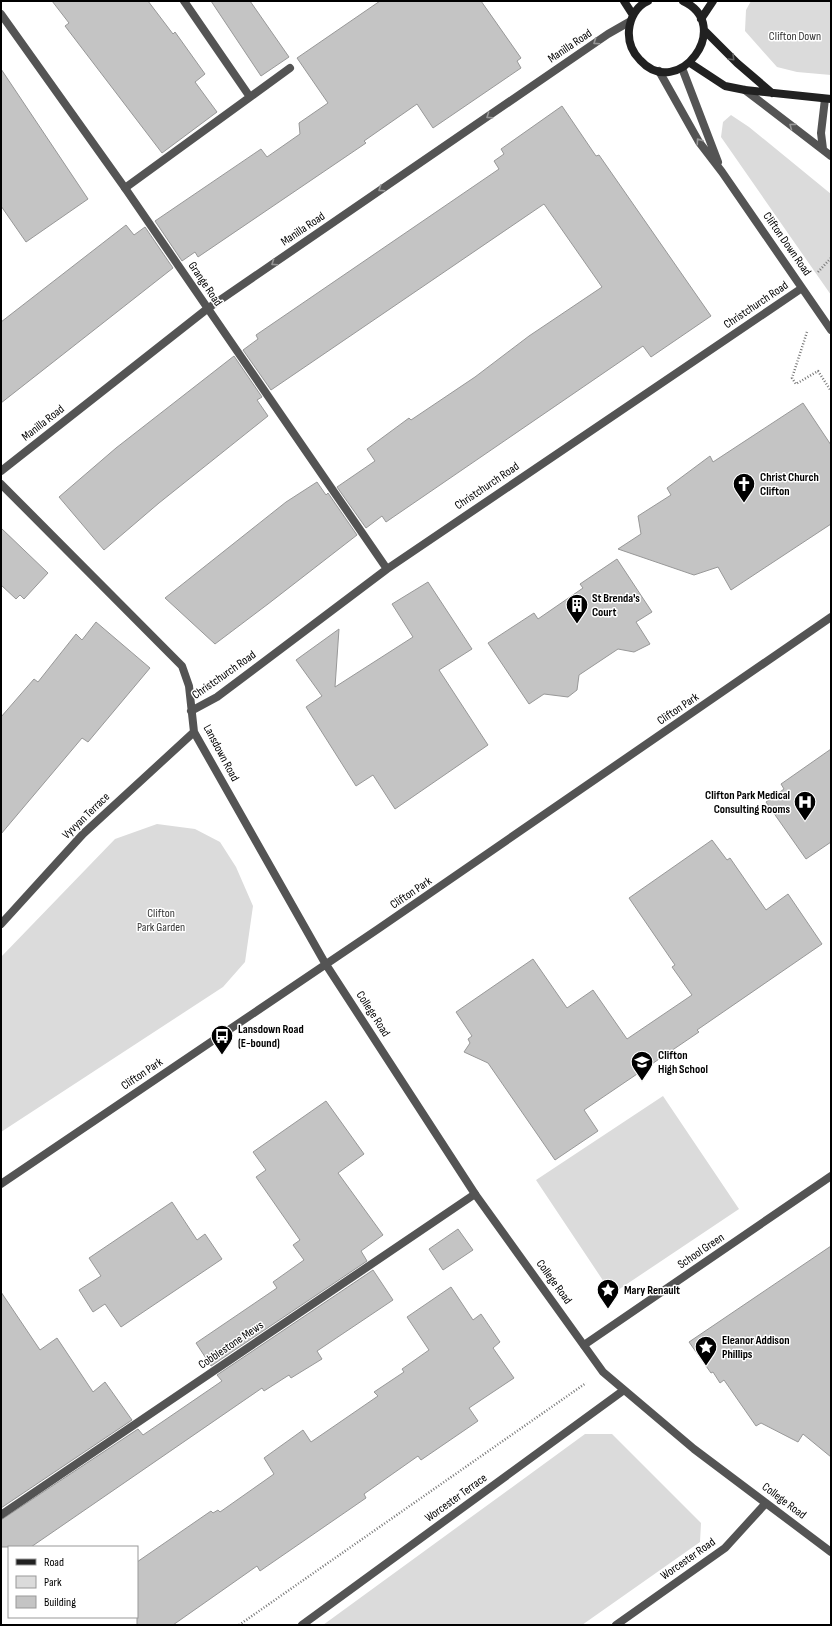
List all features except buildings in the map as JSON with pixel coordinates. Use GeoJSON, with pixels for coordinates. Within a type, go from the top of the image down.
{"type":"FeatureCollection","features":[{"type":"Feature","properties":{"kind":"main road"},"geometry":{"type":"LineString","coordinates":[[624,1],[631,18],[628,38],[633,53],[644,64],[659,71],[671,71],[682,68],[690,63],[701,49],[704,30],[701,19],[690,4],[683,1]]}},
{"type":"Feature","properties":{"kind":"main road"},"geometry":{"type":"LineString","coordinates":[[631,18],[648,1]]}},
{"type":"Feature","properties":{"kind":"main road"},"geometry":{"type":"LineString","coordinates":[[701,19],[713,1]]}},
{"type":"Feature","properties":{"kind":"main road"},"geometry":{"type":"LineString","coordinates":[[704,30],[737,63],[772,93]]}},
{"type":"Feature","properties":{"kind":"main road"},"geometry":{"type":"LineString","coordinates":[[690,63],[719,84],[745,90],[828,99]]}},
{"type":"Feature","properties":{"kind":"street"},"geometry":{"type":"LineString","coordinates":[[184,1],[250,97]]}},
{"type":"Feature","properties":{"kind":"street","name":"Grange Road"},"geometry":{"type":"LineString","coordinates":[[1,14],[125,188],[387,569]]}},
{"type":"Feature","properties":{"kind":"street","name":"Manilla Road"},"geometry":{"type":"LineString","coordinates":[[1,471],[207,309],[631,18]]}},
{"type":"Feature","properties":{"kind":"street"},"geometry":{"type":"LineString","coordinates":[[125,188],[290,68]]}},
{"type":"Feature","properties":{"kind":"street","name":"Clifton Down Road"},"geometry":{"type":"LineString","coordinates":[[682,68],[722,172]]}},
{"type":"Feature","properties":{"kind":"street","name":"Clifton Down Road"},"geometry":{"type":"LineString","coordinates":[[659,71],[699,142],[722,172],[831,330]]}},
{"type":"Feature","properties":{"kind":"street"},"geometry":{"type":"LineString","coordinates":[[745,90],[831,156]]}},
{"type":"Feature","properties":{"kind":"street"},"geometry":{"type":"LineString","coordinates":[[823,149],[822,133],[828,99]]}},
{"type":"Feature","properties":{"kind":"street","name":"Christchurch Road"},"geometry":{"type":"LineString","coordinates":[[191,711],[217,698],[387,569],[802,288]]}},
{"type":"Feature","properties":{"kind":"street","name":"Lansdown Road"},"geometry":{"type":"LineString","coordinates":[[1,484],[182,666],[189,686],[194,732],[325,964]]}},
{"type":"Feature","properties":{"kind":"street","name":"Clifton Park"},"geometry":{"type":"LineString","coordinates":[[1,1184],[378,929],[831,617]]}},
{"type":"Feature","properties":{"kind":"street","name":"Vyvyan Terrace"},"geometry":{"type":"LineString","coordinates":[[1,924],[83,834],[194,732]]}},
{"type":"Feature","properties":{"kind":"street","name":"College Road"},"geometry":{"type":"LineString","coordinates":[[325,964],[475,1194],[603,1372],[694,1449],[831,1552]]}},
{"type":"Feature","properties":{"kind":"street","name":"School Green"},"geometry":{"type":"LineString","coordinates":[[584,1345],[831,1176]]}},
{"type":"Feature","properties":{"kind":"street","name":"Cobblestone Mews"},"geometry":{"type":"LineString","coordinates":[[1,1515],[475,1194]]}},
{"type":"Feature","properties":{"kind":"street","name":"Worcester Terrace"},"geometry":{"type":"LineString","coordinates":[[302,1625],[624,1390]]}},
{"type":"Feature","properties":{"kind":"street","name":"Worcester Road"},"geometry":{"type":"LineString","coordinates":[[616,1625],[726,1548],[766,1503]]}},
{"type":"Feature","properties":{"kind":"path"},"geometry":{"type":"LineString","coordinates":[[815,306],[792,378],[796,384],[818,371],[831,391]]}},
{"type":"Feature","properties":{"kind":"path"},"geometry":{"type":"LineString","coordinates":[[239,1625],[603,1372]]}},
{"type":"Feature","properties":{"kind":"green space","name":"Clifton Down"},"geometry":{"type":"Polygon","coordinates":[[[751,1],[831,1],[831,75],[797,72],[777,67],[745,31],[746,10],[751,1]]]}},
{"type":"Feature","properties":{"kind":"green space"},"geometry":{"type":"Polygon","coordinates":[[[731,115],[749,127],[831,194],[831,295],[721,137],[723,122],[731,115]]]}},
{"type":"Feature","properties":{"kind":"green space","name":"Clifton Park Garden"},"geometry":{"type":"Polygon","coordinates":[[[157,824],[195,829],[220,842],[236,867],[253,906],[245,962],[223,987],[1,1132],[1,957],[115,839],[157,824]]]}},
{"type":"Feature","properties":{"kind":"green space"},"geometry":{"type":"Polygon","coordinates":[[[663,1096],[739,1209],[612,1294],[536,1180],[663,1096]]]}},
{"type":"Feature","properties":{"kind":"green space"},"geometry":{"type":"Polygon","coordinates":[[[585,1434],[612,1434],[701,1523],[700,1542],[582,1625],[323,1625],[585,1434]]]}},
{"type":"Feature","properties":{"kind":"place","name":"Christ Church Clifton"},"geometry":{"type":"Point","coordinates":[744,504]}},
{"type":"Feature","properties":{"kind":"place","name":"St Brenda's Court"},"geometry":{"type":"Point","coordinates":[577,624]}},
{"type":"Feature","properties":{"kind":"place","name":"Clifton Park Medical Consulting Rooms"},"geometry":{"type":"Point","coordinates":[805,822]}},
{"type":"Feature","properties":{"kind":"place","name":"Lansdown Road (E-bound)"},"geometry":{"type":"Point","coordinates":[222,1056]}},
{"type":"Feature","properties":{"kind":"place","name":"Clifton High School"},"geometry":{"type":"Point","coordinates":[642,1082]}},
{"type":"Feature","properties":{"kind":"place","name":"Mary Renault"},"geometry":{"type":"Point","coordinates":[608,1310]}},
{"type":"Feature","properties":{"kind":"place","name":"Eleanor Addison Phillips"},"geometry":{"type":"Point","coordinates":[706,1366]}}]}
